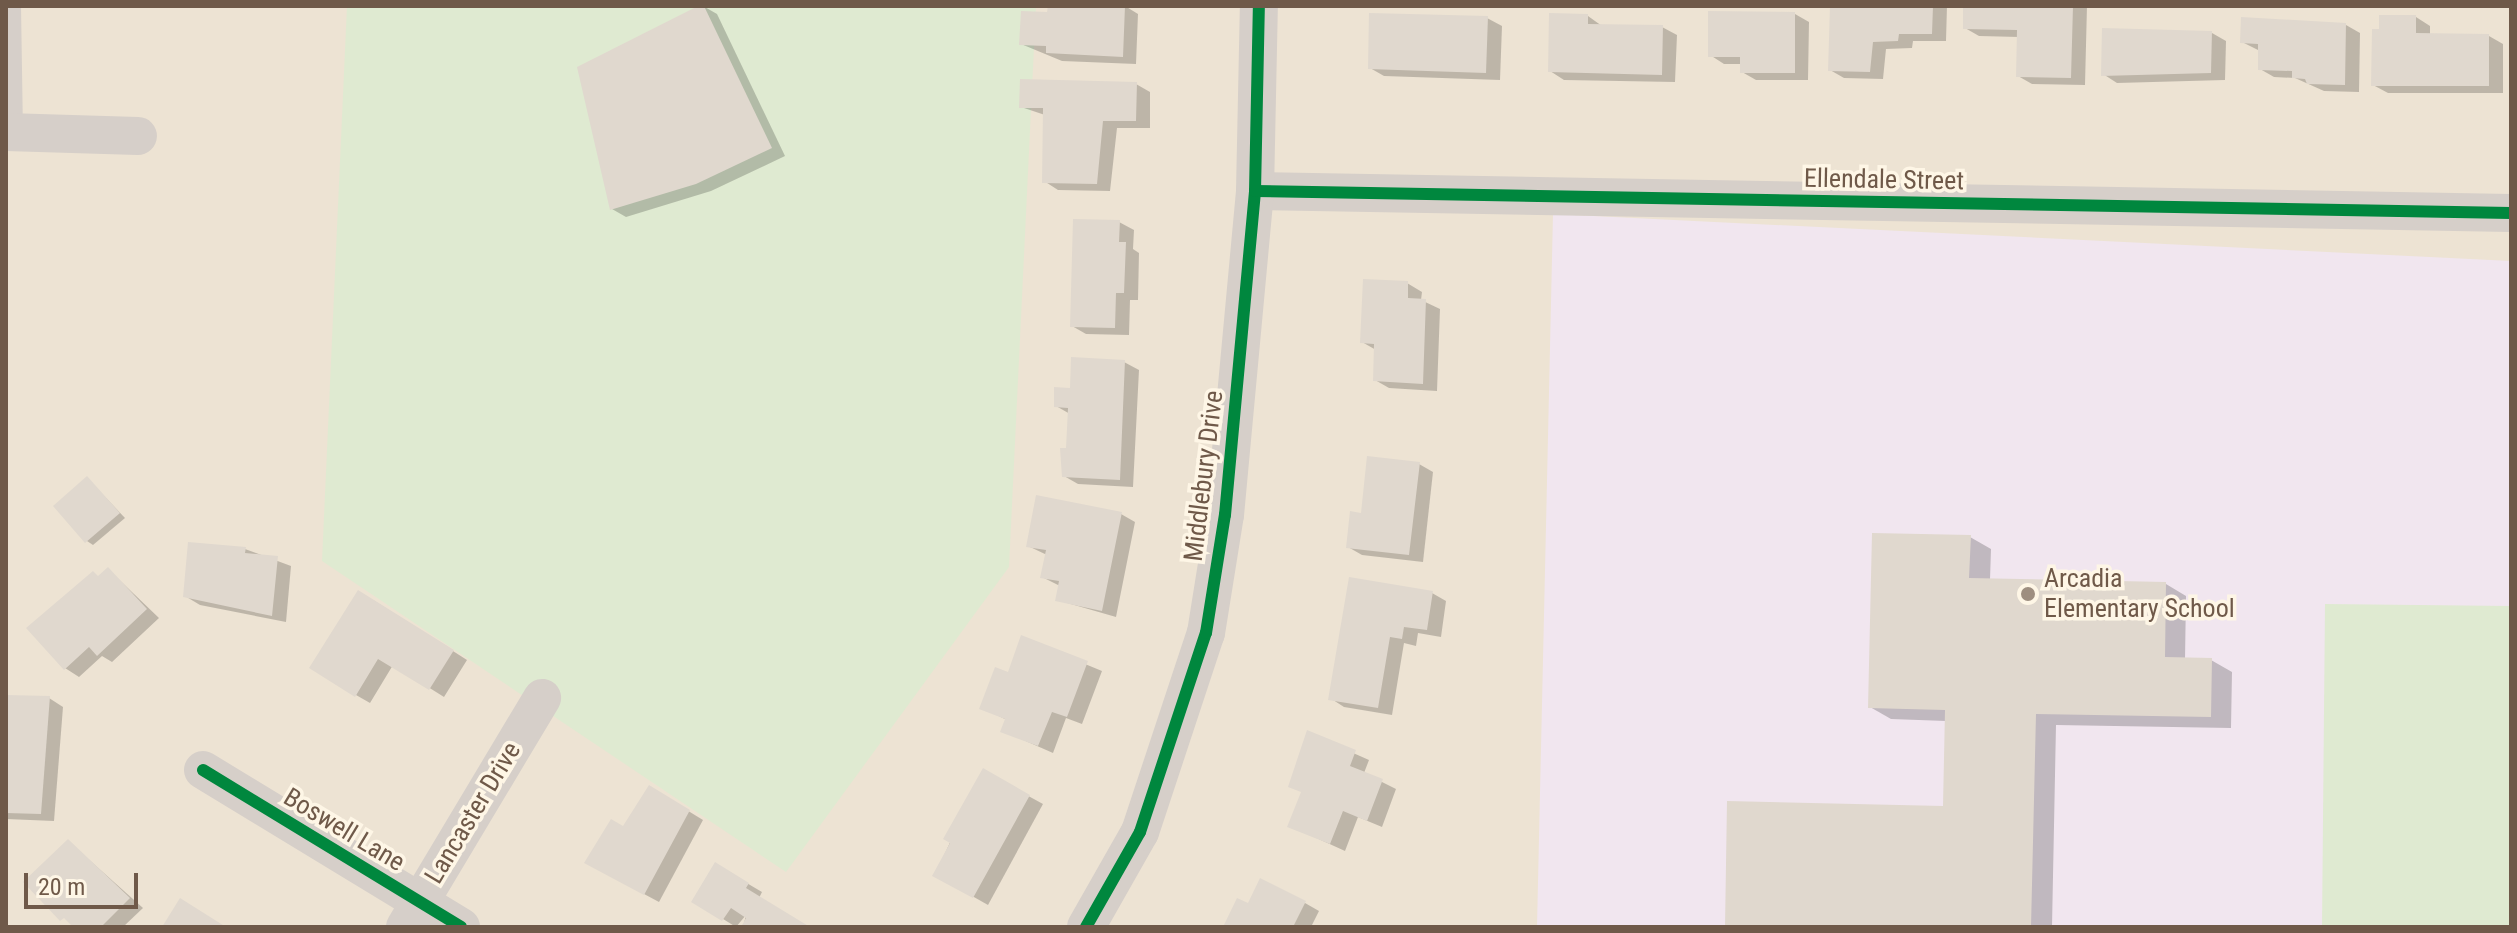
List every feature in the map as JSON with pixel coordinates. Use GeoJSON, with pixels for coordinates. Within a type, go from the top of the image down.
{"type":"FeatureCollection","features":[{"type":"Feature","properties":{"kind":"street","name":"Middlebury Drive"},"geometry":{"type":"LineString","coordinates":[[1086,927],[1140,832],[1206,633],[1225,515],[1255,191],[1259,6]]}},
{"type":"Feature","properties":{"kind":"street"},"geometry":{"type":"LineString","coordinates":[[9,132],[138,136]]}},
{"type":"Feature","properties":{"kind":"street","name":"Ellendale Street"},"geometry":{"type":"LineString","coordinates":[[1255,191],[2511,213]]}},
{"type":"Feature","properties":{"kind":"street","name":"Lancaster Drive"},"geometry":{"type":"LineString","coordinates":[[412,914],[542,698]]}},
{"type":"Feature","properties":{"kind":"street","name":"Boswell Lane"},"geometry":{"type":"LineString","coordinates":[[203,770],[412,914],[461,927]]}},
{"type":"Feature","properties":{"kind":"lane"},"geometry":{"type":"LineString","coordinates":[[9,132],[11,6]]}},
{"type":"Feature","properties":{"kind":"shaded area"},"geometry":{"type":"Polygon","coordinates":[[[6,6],[2511,6],[2511,927],[6,927],[6,6]]]}},
{"type":"Feature","properties":{"kind":"shaded area","name":"Arcadia Elementary School"},"geometry":{"type":"Polygon","coordinates":[[[1553,214],[2511,261],[2511,927],[1537,927],[1553,214]]]}},
{"type":"Feature","properties":{"kind":"green space"},"geometry":{"type":"Polygon","coordinates":[[[347,6],[1036,6],[1009,567],[786,872],[322,561],[347,6]]]}},
{"type":"Feature","properties":{"kind":"green space"},"geometry":{"type":"Polygon","coordinates":[[[2325,604],[2511,606],[2511,927],[2322,927],[2325,604]]]}},
{"type":"Feature","properties":{"kind":"building"},"geometry":{"type":"Polygon","coordinates":[[[698,6],[704,6],[772,148],[696,184],[610,210],[577,67],[698,6]]]}},
{"type":"Feature","properties":{"kind":"building"},"geometry":{"type":"Polygon","coordinates":[[[1048,6],[1125,6],[1123,57],[1046,53],[1046,46],[1019,45],[1021,11],[1047,12],[1048,6]]]}},
{"type":"Feature","properties":{"kind":"building"},"geometry":{"type":"Polygon","coordinates":[[[1830,6],[1933,6],[1932,34],[1899,34],[1898,41],[1873,42],[1870,72],[1828,71],[1830,6]]]}},
{"type":"Feature","properties":{"kind":"building"},"geometry":{"type":"Polygon","coordinates":[[[1963,6],[2073,6],[2071,78],[2016,77],[2017,30],[1963,29],[1963,6]]]}},
{"type":"Feature","properties":{"kind":"building"},"geometry":{"type":"Polygon","coordinates":[[[1708,11],[1795,12],[1795,73],[1740,73],[1740,57],[1708,57],[1708,11]]]}},
{"type":"Feature","properties":{"kind":"building"},"geometry":{"type":"Polygon","coordinates":[[[1369,13],[1488,16],[1486,73],[1368,69],[1369,13]]]}},
{"type":"Feature","properties":{"kind":"building"},"geometry":{"type":"Polygon","coordinates":[[[1549,13],[1588,14],[1588,24],[1663,25],[1662,75],[1548,72],[1549,13]]]}},
{"type":"Feature","properties":{"kind":"building"},"geometry":{"type":"Polygon","coordinates":[[[2379,15],[2416,15],[2416,33],[2489,34],[2489,86],[2371,86],[2372,29],[2379,29],[2379,15]]]}},
{"type":"Feature","properties":{"kind":"building"},"geometry":{"type":"Polygon","coordinates":[[[2241,17],[2346,23],[2345,85],[2307,84],[2305,79],[2292,78],[2292,71],[2258,70],[2258,44],[2240,43],[2241,17]]]}},
{"type":"Feature","properties":{"kind":"building"},"geometry":{"type":"Polygon","coordinates":[[[2102,28],[2212,31],[2211,73],[2101,76],[2102,28]]]}},
{"type":"Feature","properties":{"kind":"building"},"geometry":{"type":"Polygon","coordinates":[[[1020,79],[1137,82],[1136,121],[1103,121],[1097,184],[1042,183],[1043,108],[1019,108],[1020,79]]]}},
{"type":"Feature","properties":{"kind":"building"},"geometry":{"type":"Polygon","coordinates":[[[1073,219],[1120,220],[1119,242],[1126,242],[1124,293],[1116,293],[1115,328],[1070,327],[1073,219]]]}},
{"type":"Feature","properties":{"kind":"building"},"geometry":{"type":"Polygon","coordinates":[[[1363,279],[1408,281],[1408,298],[1426,299],[1423,384],[1373,381],[1374,344],[1360,343],[1363,279]]]}},
{"type":"Feature","properties":{"kind":"building"},"geometry":{"type":"Polygon","coordinates":[[[1071,357],[1125,360],[1120,480],[1062,477],[1060,448],[1066,448],[1068,408],[1054,407],[1054,387],[1070,388],[1071,357]]]}},
{"type":"Feature","properties":{"kind":"building"},"geometry":{"type":"Polygon","coordinates":[[[1367,456],[1420,462],[1409,555],[1346,548],[1350,511],[1361,513],[1367,456]]]}},
{"type":"Feature","properties":{"kind":"building"},"geometry":{"type":"Polygon","coordinates":[[[87,476],[120,513],[85,543],[53,506],[87,476]]]}},
{"type":"Feature","properties":{"kind":"building"},"geometry":{"type":"Polygon","coordinates":[[[1036,495],[1122,512],[1102,611],[1055,601],[1059,581],[1040,578],[1046,550],[1026,547],[1036,495]]]}},
{"type":"Feature","properties":{"kind":"building"},"geometry":{"type":"Polygon","coordinates":[[[1872,533],[1971,535],[1969,578],[2166,582],[2165,657],[2212,658],[2211,717],[2036,714],[2031,927],[1725,927],[1727,801],[1943,806],[1945,710],[1868,708],[1872,533]]]}},
{"type":"Feature","properties":{"kind":"building"},"geometry":{"type":"Polygon","coordinates":[[[188,542],[246,547],[245,553],[278,556],[272,616],[183,597],[188,542]]]}},
{"type":"Feature","properties":{"kind":"building"},"geometry":{"type":"Polygon","coordinates":[[[108,567],[147,609],[97,656],[89,647],[64,670],[26,628],[93,571],[98,576],[108,567]]]}},
{"type":"Feature","properties":{"kind":"building"},"geometry":{"type":"Polygon","coordinates":[[[1349,577],[1433,591],[1427,630],[1404,627],[1402,639],[1390,637],[1378,708],[1328,700],[1349,577]]]}},
{"type":"Feature","properties":{"kind":"building"},"geometry":{"type":"Polygon","coordinates":[[[358,590],[454,650],[429,690],[378,659],[355,697],[309,668],[358,590]]]}},
{"type":"Feature","properties":{"kind":"building"},"geometry":{"type":"Polygon","coordinates":[[[1021,635],[1088,661],[1067,717],[1052,712],[1038,746],[1000,732],[1005,719],[979,709],[995,667],[1008,672],[1021,635]]]}},
{"type":"Feature","properties":{"kind":"building"},"geometry":{"type":"Polygon","coordinates":[[[6,695],[50,696],[41,814],[6,813],[6,695]]]}},
{"type":"Feature","properties":{"kind":"building"},"geometry":{"type":"Polygon","coordinates":[[[1307,730],[1356,750],[1350,766],[1383,779],[1367,821],[1343,811],[1330,844],[1287,827],[1301,792],[1288,787],[1307,730]]]}},
{"type":"Feature","properties":{"kind":"building"},"geometry":{"type":"Polygon","coordinates":[[[983,768],[1030,795],[973,898],[932,876],[950,843],[943,839],[983,768]]]}},
{"type":"Feature","properties":{"kind":"building"},"geometry":{"type":"Polygon","coordinates":[[[649,785],[690,810],[644,895],[584,863],[611,819],[623,826],[649,785]]]}},
{"type":"Feature","properties":{"kind":"building"},"geometry":{"type":"Polygon","coordinates":[[[68,839],[130,898],[101,927],[73,927],[64,918],[60,921],[23,882],[68,839]]]}},
{"type":"Feature","properties":{"kind":"building"},"geometry":{"type":"Polygon","coordinates":[[[715,862],[749,883],[746,888],[810,927],[741,927],[746,918],[731,908],[722,921],[691,902],[715,862]]]}},
{"type":"Feature","properties":{"kind":"building"},"geometry":{"type":"Polygon","coordinates":[[[1260,878],[1306,901],[1293,927],[1223,927],[1237,898],[1248,903],[1260,878]]]}},
{"type":"Feature","properties":{"kind":"building"},"geometry":{"type":"Polygon","coordinates":[[[180,898],[226,927],[162,927],[180,898]]]}},
{"type":"Feature","properties":{"kind":"cycle path"},"geometry":{"type":"LineString","coordinates":[[1086,927],[1140,832],[1206,633],[1225,515],[1255,191],[1259,6]]}},
{"type":"Feature","properties":{"kind":"cycle path"},"geometry":{"type":"LineString","coordinates":[[1255,191],[2511,213]]}},
{"type":"Feature","properties":{"kind":"cycle path"},"geometry":{"type":"LineString","coordinates":[[203,770],[461,927]]}},
{"type":"Feature","properties":{"kind":"place","name":"Arcadia Elementary School"},"geometry":{"type":"Point","coordinates":[2028,594]}}]}
